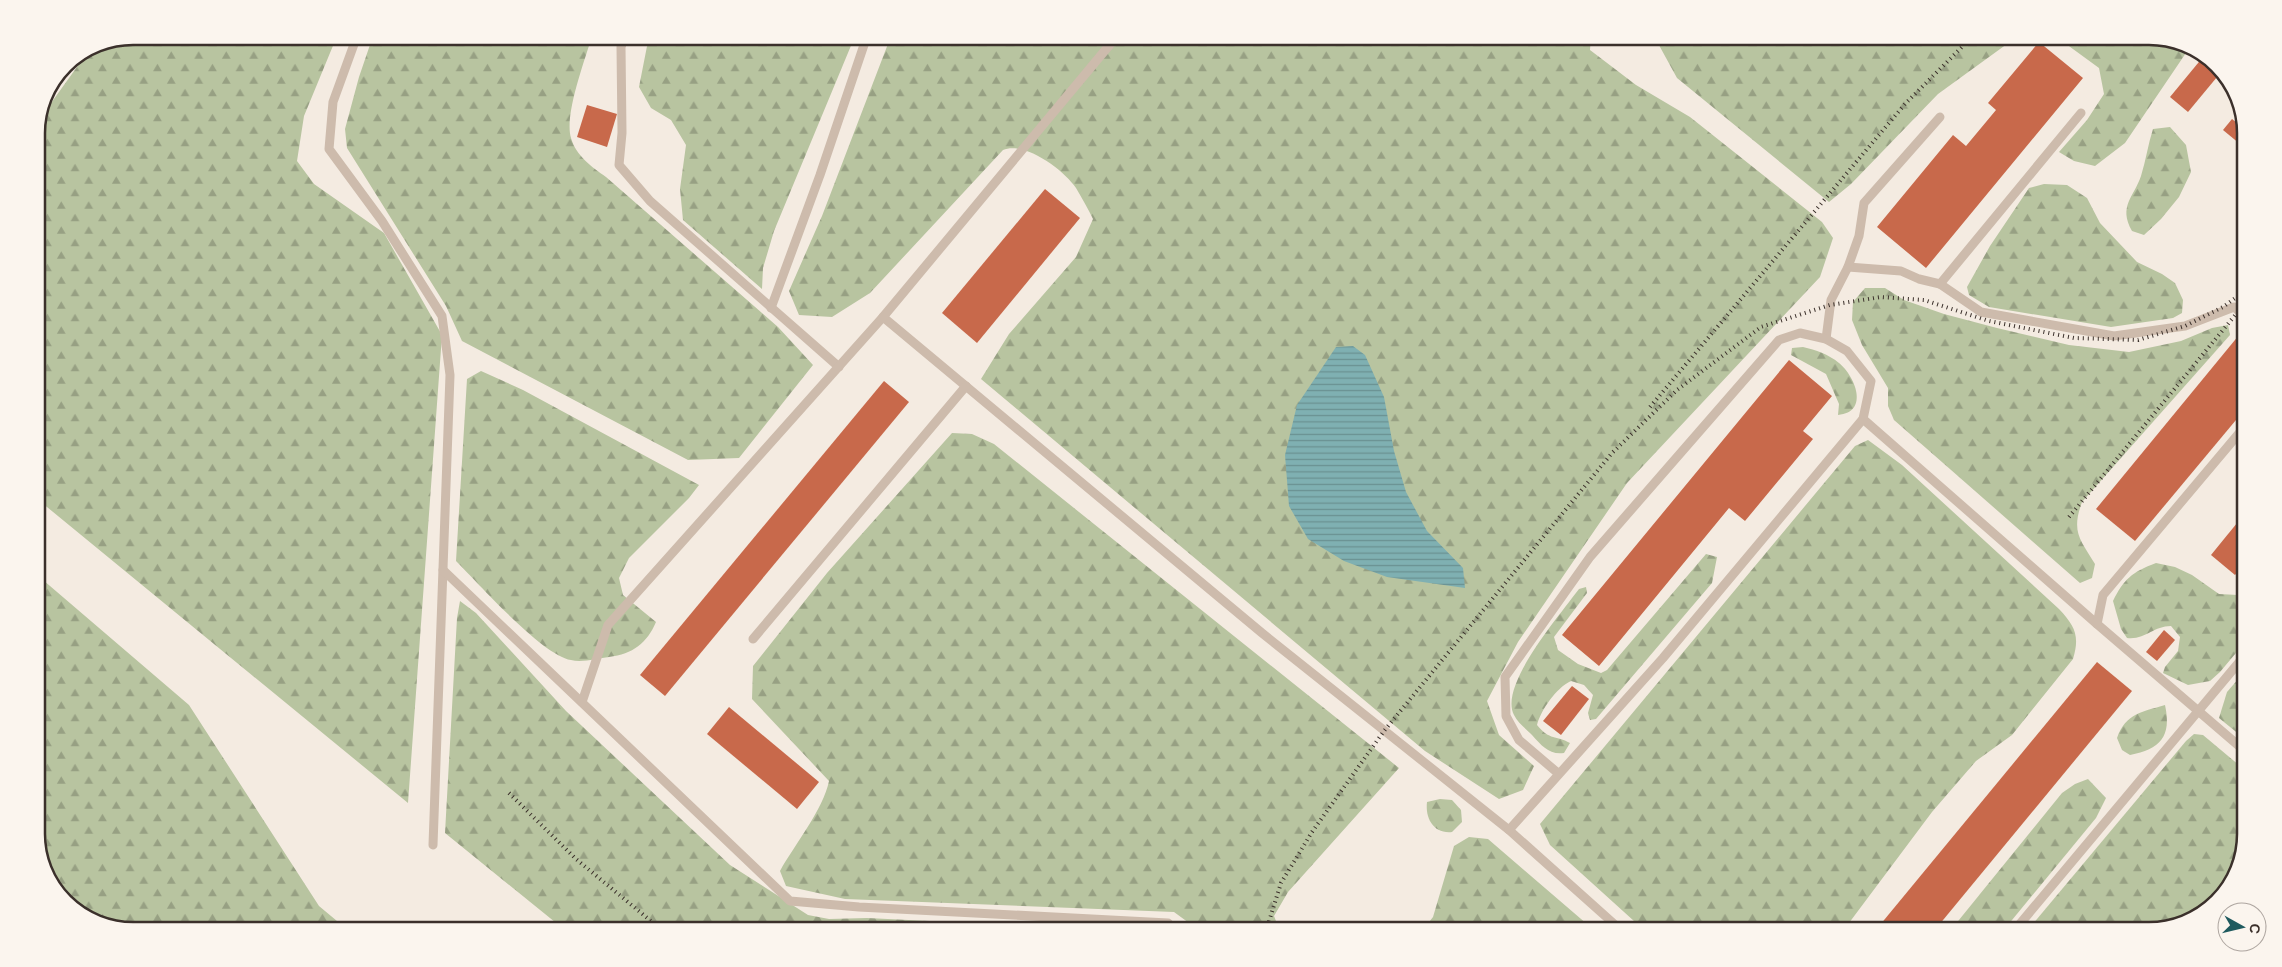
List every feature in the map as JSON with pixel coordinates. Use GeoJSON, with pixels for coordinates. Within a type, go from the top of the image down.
{"type":"FeatureCollection","features":[{"type":"Feature","properties":{"kind":"lane"},"geometry":{"type":"LineString","coordinates":[[354,45],[333,102],[329,149],[382,221],[442,316],[450,375],[433,845]]}},
{"type":"Feature","properties":{"kind":"lane"},"geometry":{"type":"LineString","coordinates":[[622,45],[622,133],[618,165],[650,202],[838,367]]}},
{"type":"Feature","properties":{"kind":"lane"},"geometry":{"type":"LineString","coordinates":[[770,308],[820,176],[865,45]]}},
{"type":"Feature","properties":{"kind":"lane"},"geometry":{"type":"LineString","coordinates":[[582,702],[608,625],[883,317],[1110,45]]}},
{"type":"Feature","properties":{"kind":"lane"},"geometry":{"type":"LineString","coordinates":[[1940,284],[2081,113]]}},
{"type":"Feature","properties":{"kind":"lane"},"geometry":{"type":"LineString","coordinates":[[1826,339],[1831,300],[1848,267],[1859,236],[1864,203],[1940,117]]}},
{"type":"Feature","properties":{"kind":"lane"},"geometry":{"type":"LineString","coordinates":[[1848,267],[1901,271],[1919,279],[1940,284],[1981,312],[2114,336],[2185,326],[2234,307],[2237,310]]}},
{"type":"Feature","properties":{"kind":"lane"},"geometry":{"type":"LineString","coordinates":[[883,317],[1262,633],[1509,830],[1612,922]]}},
{"type":"Feature","properties":{"kind":"lane"},"geometry":{"type":"LineString","coordinates":[[1509,830],[1663,658],[1863,419],[1871,381],[1847,351],[1826,339],[1800,333],[1779,340],[1590,557],[1505,677],[1506,716],[1519,740],[1559,774]]}},
{"type":"Feature","properties":{"kind":"lane"},"geometry":{"type":"LineString","coordinates":[[753,640],[966,386]]}},
{"type":"Feature","properties":{"kind":"lane"},"geometry":{"type":"LineString","coordinates":[[1863,419],[2237,744]]}},
{"type":"Feature","properties":{"kind":"lane"},"geometry":{"type":"LineString","coordinates":[[2097,624],[2103,595],[2237,436]]}},
{"type":"Feature","properties":{"kind":"lane"},"geometry":{"type":"LineString","coordinates":[[443,570],[790,901],[859,907],[1149,922]]}},
{"type":"Feature","properties":{"kind":"lane"},"geometry":{"type":"LineString","coordinates":[[2022,922],[2237,665]]}},
{"type":"Feature","properties":{"kind":"green space"},"geometry":{"type":"Polygon","coordinates":[[[127,45],[333,45],[304,116],[297,161],[314,184],[384,233],[442,335],[408,803],[45,505],[45,127],[50,104],[79,64],[94,54],[116,47],[127,45]]]}},
{"type":"Feature","properties":{"kind":"green space"},"geometry":{"type":"Polygon","coordinates":[[[370,45],[589,45],[576,87],[570,116],[571,138],[581,156],[778,327],[813,365],[739,458],[688,460],[462,341],[446,306],[347,148],[345,129],[370,45]]]}},
{"type":"Feature","properties":{"kind":"green space"},"geometry":{"type":"Polygon","coordinates":[[[647,45],[851,45],[774,231],[763,268],[762,289],[683,220],[680,189],[686,145],[671,120],[651,108],[639,87],[647,45]]]}},
{"type":"Feature","properties":{"kind":"green space"},"geometry":{"type":"Polygon","coordinates":[[[888,45],[1590,45],[1590,50],[1636,85],[1690,117],[1822,222],[1833,238],[1820,277],[1627,483],[1518,642],[1487,701],[1499,735],[1534,766],[1523,790],[1499,799],[1425,751],[981,379],[1009,334],[1076,257],[1093,219],[1076,188],[1063,173],[1033,153],[1012,148],[1003,150],[870,293],[832,317],[799,315],[789,291],[822,216],[888,45]]]}},
{"type":"Feature","properties":{"kind":"green space"},"geometry":{"type":"Polygon","coordinates":[[[1659,45],[2006,45],[1938,94],[1851,184],[1829,202],[1677,78],[1659,45]]]}},
{"type":"Feature","properties":{"kind":"green space"},"geometry":{"type":"Polygon","coordinates":[[[2067,45],[2155,45],[2186,53],[2125,143],[2095,166],[2074,161],[2059,152],[2087,120],[2104,94],[2099,68],[2067,45]]]}},
{"type":"Feature","properties":{"kind":"green space"},"geometry":{"type":"Polygon","coordinates":[[[2170,127],[2186,145],[2191,172],[2179,197],[2161,219],[2144,235],[2132,231],[2128,222],[2127,208],[2141,176],[2153,129],[2170,127]]]}},
{"type":"Feature","properties":{"kind":"green space"},"geometry":{"type":"Polygon","coordinates":[[[2044,184],[2067,185],[2087,198],[2100,223],[2137,262],[2162,274],[2175,283],[2183,300],[2182,313],[2173,318],[2111,327],[1989,307],[1969,295],[1967,287],[1990,246],[2029,188],[2044,184]]]}},
{"type":"Feature","properties":{"kind":"green space"},"geometry":{"type":"Polygon","coordinates":[[[1865,288],[1885,288],[1904,300],[1944,314],[1997,328],[2069,345],[2129,352],[2181,341],[2212,328],[2228,325],[2230,335],[2082,502],[2077,528],[2081,541],[2095,564],[2092,578],[2080,583],[1894,420],[1888,406],[1888,388],[1862,345],[1852,320],[1853,302],[1865,288]]]}},
{"type":"Feature","properties":{"kind":"green space"},"geometry":{"type":"Polygon","coordinates":[[[1803,347],[1831,357],[1850,376],[1854,384],[1857,401],[1848,412],[1838,415],[1839,404],[1826,374],[1791,355],[1792,348],[1803,347]]]}},
{"type":"Feature","properties":{"kind":"green space"},"geometry":{"type":"Polygon","coordinates":[[[481,371],[523,390],[699,485],[689,498],[629,558],[619,578],[623,595],[656,622],[644,642],[632,650],[618,655],[585,661],[575,661],[559,655],[528,633],[456,561],[467,379],[481,371]]]}},
{"type":"Feature","properties":{"kind":"green space"},"geometry":{"type":"Polygon","coordinates":[[[952,433],[972,434],[994,444],[1399,768],[1288,892],[1274,916],[1276,922],[1188,922],[1174,912],[845,899],[786,886],[780,871],[821,804],[829,781],[752,699],[753,666],[827,573],[952,433]]]}},
{"type":"Feature","properties":{"kind":"green space"},"geometry":{"type":"Polygon","coordinates":[[[1868,440],[1902,465],[2059,609],[2075,632],[2076,644],[2073,659],[2012,735],[1976,761],[1932,812],[1850,922],[1635,922],[1550,845],[1540,824],[1855,446],[1868,440]]]}},
{"type":"Feature","properties":{"kind":"green space"},"geometry":{"type":"Polygon","coordinates":[[[1706,554],[1717,557],[1712,583],[1596,719],[1590,720],[1588,713],[1593,695],[1584,685],[1571,681],[1555,694],[1546,706],[1537,725],[1549,736],[1570,743],[1564,753],[1550,751],[1520,724],[1514,715],[1511,703],[1514,688],[1521,672],[1542,638],[1579,589],[1586,587],[1587,593],[1554,637],[1558,650],[1578,664],[1601,673],[1607,670],[1706,554]]]}},
{"type":"Feature","properties":{"kind":"green space"},"geometry":{"type":"Polygon","coordinates":[[[2156,563],[2175,567],[2192,575],[2219,594],[2237,595],[2237,652],[2210,681],[2188,685],[2163,673],[2165,667],[2178,651],[2180,637],[2171,626],[2159,628],[2134,638],[2127,638],[2121,629],[2113,601],[2125,582],[2141,570],[2156,563]]]}},
{"type":"Feature","properties":{"kind":"green space"},"geometry":{"type":"Polygon","coordinates":[[[45,582],[189,705],[319,906],[338,922],[133,922],[110,919],[99,915],[79,904],[63,888],[52,868],[45,840],[45,582]]]}},
{"type":"Feature","properties":{"kind":"green space"},"geometry":{"type":"Polygon","coordinates":[[[460,601],[476,613],[566,711],[730,865],[808,915],[829,919],[867,918],[951,922],[555,922],[445,833],[457,618],[460,601]]]}},
{"type":"Feature","properties":{"kind":"green space"},"geometry":{"type":"Polygon","coordinates":[[[2237,680],[2237,733],[2219,718],[2227,692],[2237,680]]]}},
{"type":"Feature","properties":{"kind":"green space"},"geometry":{"type":"Polygon","coordinates":[[[2165,705],[2167,725],[2161,740],[2149,749],[2130,755],[2122,750],[2117,738],[2125,723],[2136,715],[2165,705]]]}},
{"type":"Feature","properties":{"kind":"green space"},"geometry":{"type":"Polygon","coordinates":[[[2194,734],[2203,735],[2237,763],[2236,846],[2230,868],[2219,888],[2198,907],[2172,919],[2149,922],[2035,922],[2186,741],[2194,734]]]}},
{"type":"Feature","properties":{"kind":"green space"},"geometry":{"type":"Polygon","coordinates":[[[2088,779],[2106,798],[2096,818],[2010,922],[1957,922],[2062,793],[2075,784],[2088,779]]]}},
{"type":"Feature","properties":{"kind":"green space"},"geometry":{"type":"Polygon","coordinates":[[[1440,799],[1452,800],[1461,810],[1462,822],[1452,832],[1440,831],[1429,819],[1427,802],[1440,799]]]}},
{"type":"Feature","properties":{"kind":"green space"},"geometry":{"type":"Polygon","coordinates":[[[1469,837],[1488,839],[1585,922],[1429,922],[1433,917],[1454,846],[1469,837]]]}},
{"type":"Feature","properties":{"kind":"water"},"geometry":{"type":"Polygon","coordinates":[[[1353,346],[1365,355],[1384,397],[1394,451],[1406,492],[1427,531],[1463,568],[1465,588],[1387,577],[1344,561],[1308,539],[1289,506],[1285,455],[1297,405],[1336,347],[1353,346]]]}},
{"type":"Feature","properties":{"kind":"building"},"geometry":{"type":"Polygon","coordinates":[[[2036,45],[2043,45],[2083,78],[1926,268],[1877,227],[1953,135],[1966,146],[1996,110],[1988,103],[2036,45]]]}},
{"type":"Feature","properties":{"kind":"building"},"geometry":{"type":"Polygon","coordinates":[[[2200,61],[2217,77],[2188,112],[2170,97],[2200,61]]]}},
{"type":"Feature","properties":{"kind":"building"},"geometry":{"type":"Polygon","coordinates":[[[587,105],[617,114],[607,147],[577,137],[587,105]]]}},
{"type":"Feature","properties":{"kind":"building"},"geometry":{"type":"Polygon","coordinates":[[[2232,119],[2236,122],[2237,142],[2223,130],[2232,119]]]}},
{"type":"Feature","properties":{"kind":"building"},"geometry":{"type":"Polygon","coordinates":[[[1045,189],[1080,218],[977,343],[942,313],[1045,189]]]}},
{"type":"Feature","properties":{"kind":"building"},"geometry":{"type":"Polygon","coordinates":[[[2237,338],[2237,419],[2135,541],[2096,509],[2237,338]]]}},
{"type":"Feature","properties":{"kind":"building"},"geometry":{"type":"Polygon","coordinates":[[[1789,360],[1832,396],[1803,431],[1813,439],[1745,521],[1729,508],[1599,666],[1562,635],[1789,360]]]}},
{"type":"Feature","properties":{"kind":"building"},"geometry":{"type":"Polygon","coordinates":[[[884,381],[909,402],[665,696],[640,675],[884,381]]]}},
{"type":"Feature","properties":{"kind":"building"},"geometry":{"type":"Polygon","coordinates":[[[2237,523],[2237,573],[2235,575],[2211,555],[2237,523]]]}},
{"type":"Feature","properties":{"kind":"building"},"geometry":{"type":"Polygon","coordinates":[[[2164,630],[2175,640],[2157,661],[2146,652],[2164,630]]]}},
{"type":"Feature","properties":{"kind":"building"},"geometry":{"type":"Polygon","coordinates":[[[2097,662],[2132,691],[1941,922],[1882,922],[2097,662]]]}},
{"type":"Feature","properties":{"kind":"building"},"geometry":{"type":"Polygon","coordinates":[[[1572,686],[1589,699],[1561,735],[1543,721],[1572,686]]]}},
{"type":"Feature","properties":{"kind":"building"},"geometry":{"type":"Polygon","coordinates":[[[729,707],[819,782],[797,809],[707,734],[729,707]]]}},
{"type":"Feature","properties":{"kind":"railway"},"geometry":{"type":"LineString","coordinates":[[1650,407],[1905,104],[1964,45]]}},
{"type":"Feature","properties":{"kind":"railway"},"geometry":{"type":"LineString","coordinates":[[1269,922],[1281,883],[1312,832],[1384,731],[1612,453],[1677,390],[1761,327],[1830,305],[1881,297],[1924,300],[1989,321],[2074,338],[2138,340],[2185,326],[2223,307],[2237,297]]}},
{"type":"Feature","properties":{"kind":"railway"},"geometry":{"type":"LineString","coordinates":[[2069,517],[2237,313]]}},
{"type":"Feature","properties":{"kind":"railway"},"geometry":{"type":"LineString","coordinates":[[509,793],[576,859],[652,922]]}}]}
